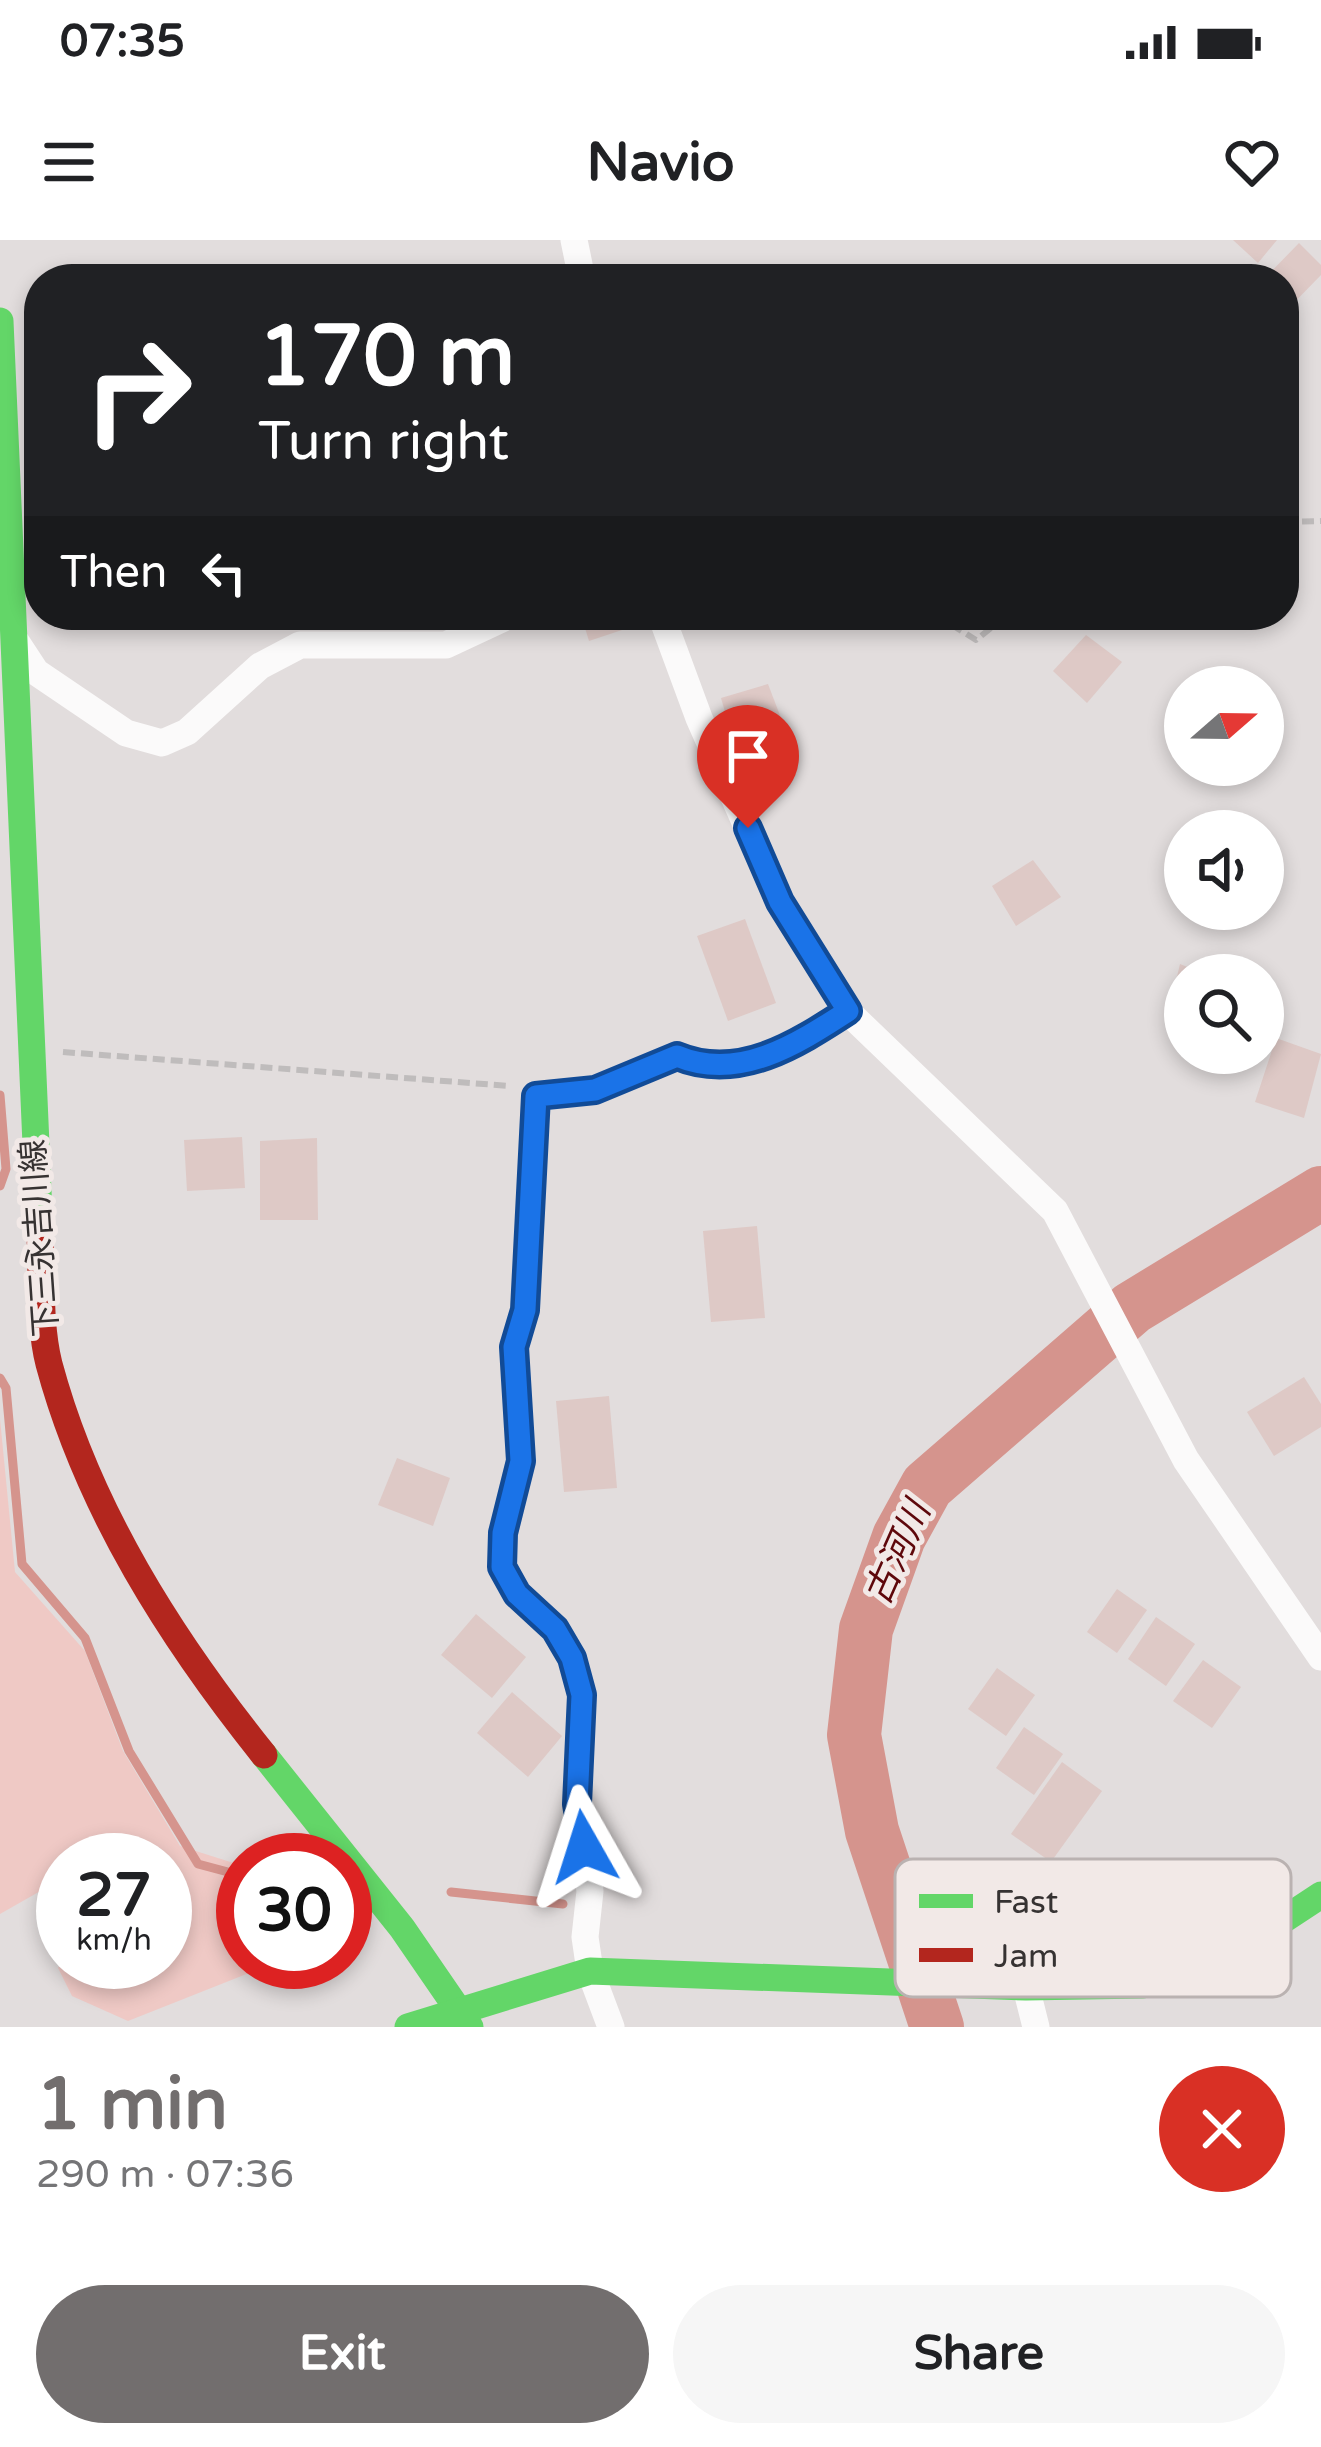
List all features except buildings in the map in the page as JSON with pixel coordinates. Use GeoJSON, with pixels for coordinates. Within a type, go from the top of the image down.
{"type":"FeatureCollection","features":[{"type":"Feature","properties":{"kind":"main road","name":"下三永吉川線"},"geometry":{"type":"LineString","coordinates":[[0,321],[8,634],[48,1360],[108,1525],[214,1692],[402,1928],[465,2018]]}},
{"type":"Feature","properties":{"kind":"main road"},"geometry":{"type":"LineString","coordinates":[[1291,1915],[1321,1895]]}},
{"type":"Feature","properties":{"kind":"main road"},"geometry":{"type":"LineString","coordinates":[[408,2027],[465,2018],[590,1971],[895,1983]]}},
{"type":"Feature","properties":{"kind":"street"},"geometry":{"type":"LineString","coordinates":[[8,634],[36,672],[126,733],[162,742],[187,732],[260,666],[300,645],[446,645],[478,630]]}},
{"type":"Feature","properties":{"kind":"street"},"geometry":{"type":"LineString","coordinates":[[667,630],[699,718],[780,902],[848,1011],[1055,1211],[1186,1460],[1321,1657]]}},
{"type":"Feature","properties":{"kind":"street"},"geometry":{"type":"LineString","coordinates":[[610,2027],[590,1971],[585,1937],[590,1891],[577,1804],[582,1695],[572,1658],[555,1629],[517,1594],[502,1567],[503,1533],[521,1461],[514,1347],[525,1310],[536,1096],[595,1090],[677,1056],[697,1064],[739,1063],[790,1048],[848,1011]]}},
{"type":"Feature","properties":{"kind":"street"},"geometry":{"type":"LineString","coordinates":[[1023,1997],[1036,2027]]}},
{"type":"Feature","properties":{"kind":"path"},"geometry":{"type":"LineString","coordinates":[[960,630],[976,640],[988,630]]}},
{"type":"Feature","properties":{"kind":"path"},"geometry":{"type":"LineString","coordinates":[[29,1050],[499,1082],[536,1096]]}},
{"type":"Feature","properties":{"kind":"shaded area"},"geometry":{"type":"Polygon","coordinates":[[[0,1419],[15,1572],[85,1651],[123,1751],[172,1833],[36,1833],[36,1894],[0,1914],[0,1419]]]}},
{"type":"Feature","properties":{"kind":"shaded area"},"geometry":{"type":"Polygon","coordinates":[[[192,1850],[216,1857],[216,1986],[128,2021],[72,1996],[68,1989],[192,1989],[192,1850]]]}},
{"type":"Feature","properties":{"kind":"waterway"},"geometry":{"type":"LineString","coordinates":[[0,1095],[6,1169],[0,1186]]}},
{"type":"Feature","properties":{"kind":"waterway","name":"古河川"},"geometry":{"type":"LineString","coordinates":[[895,1900],[872,1831],[854,1735],[866,1629],[899,1537],[927,1486],[1132,1308],[1321,1193]]}},
{"type":"Feature","properties":{"kind":"waterway"},"geometry":{"type":"LineString","coordinates":[[0,1378],[6,1388],[22,1564],[85,1638],[129,1751],[198,1864],[216,1869]]}},
{"type":"Feature","properties":{"kind":"waterway"},"geometry":{"type":"LineString","coordinates":[[451,1892],[563,1904]]}},
{"type":"Feature","properties":{"kind":"waterway","name":"古河川"},"geometry":{"type":"LineString","coordinates":[[927,1997],[937,2027]]}},
{"type":"Feature","properties":{"kind":"traffic: fast"},"geometry":{"type":"LineString","coordinates":[[0,321],[40,1236]]}},
{"type":"Feature","properties":{"kind":"traffic: fast"},"geometry":{"type":"LineString","coordinates":[[264,1755],[402,1928],[470,2027]]}},
{"type":"Feature","properties":{"kind":"traffic: fast"},"geometry":{"type":"LineString","coordinates":[[1291,1915],[1321,1895]]}},
{"type":"Feature","properties":{"kind":"traffic: fast"},"geometry":{"type":"LineString","coordinates":[[408,2027],[590,1971],[895,1982]]}},
{"type":"Feature","properties":{"kind":"traffic: jam"},"geometry":{"type":"LineString","coordinates":[[40,1236],[46,1349],[86,1470],[165,1619],[264,1755]]}},
{"type":"Feature","properties":{"kind":"route"},"geometry":{"type":"LineString","coordinates":[[584,1847],[577,1804],[582,1695],[572,1658],[555,1629],[517,1594],[502,1567],[503,1533],[521,1461],[514,1347],[525,1310],[536,1096],[595,1090],[677,1056],[697,1064],[739,1063],[790,1048],[848,1011],[780,902],[748,828]]}}]}
